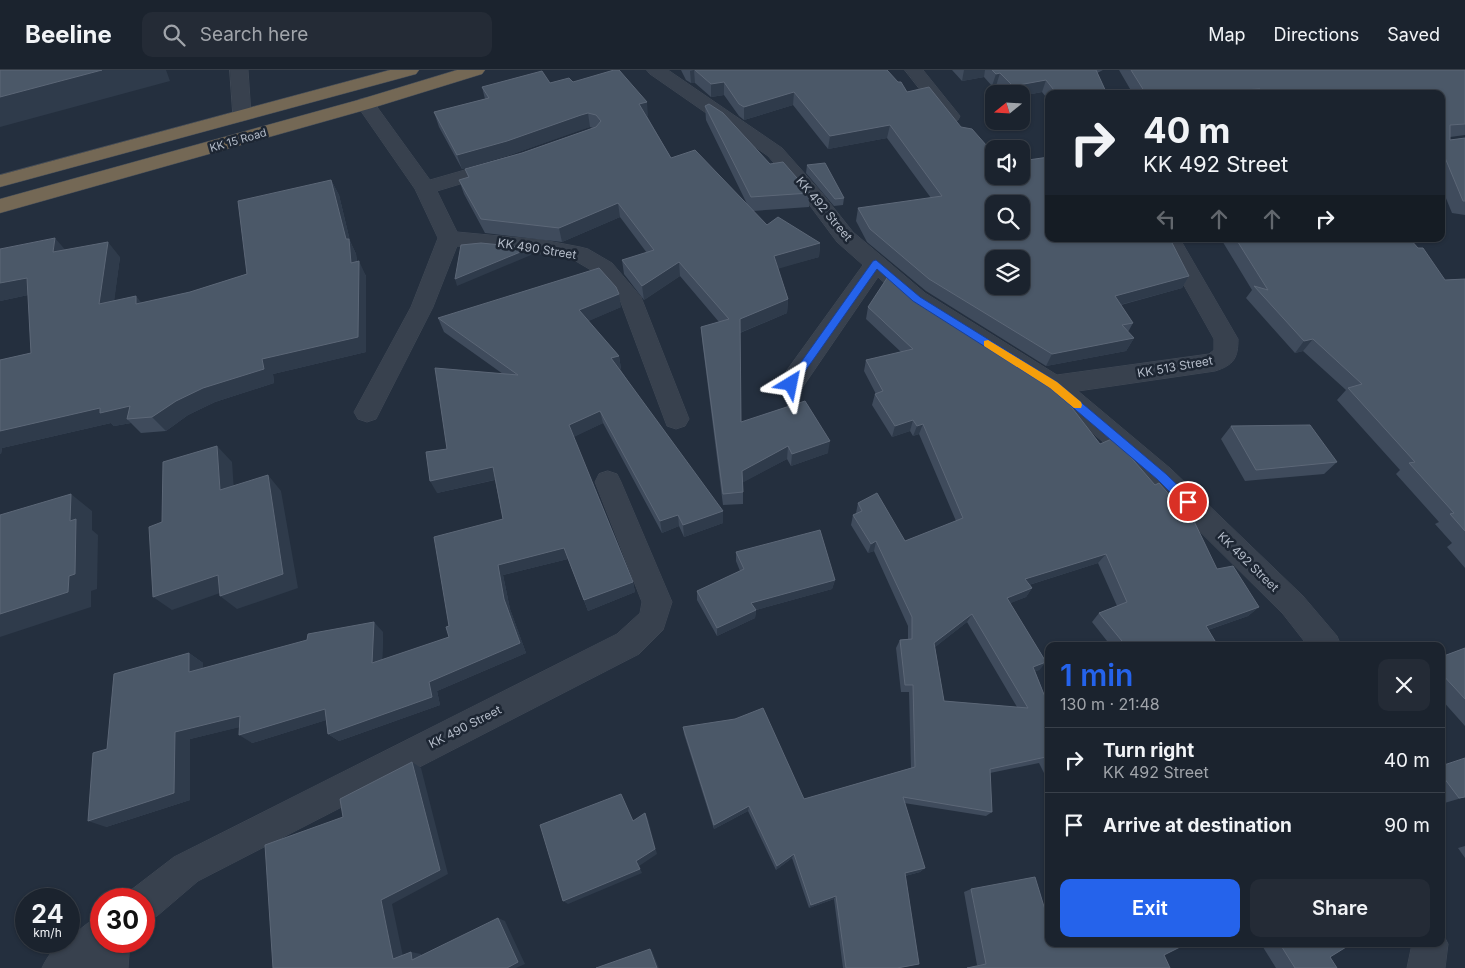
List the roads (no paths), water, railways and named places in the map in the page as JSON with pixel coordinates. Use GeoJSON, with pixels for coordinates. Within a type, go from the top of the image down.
{"type":"FeatureCollection","features":[{"type":"Feature","properties":{"kind":"highway","name":"KK 15 Road"},"geometry":{"type":"LineString","coordinates":[[0,181],[410,70]]}},
{"type":"Feature","properties":{"kind":"highway","name":"KK 15 Road"},"geometry":{"type":"LineString","coordinates":[[0,206],[365,104],[476,70]]}},
{"type":"Feature","properties":{"kind":"street"},"geometry":{"type":"LineString","coordinates":[[239,70],[242,115]]}},
{"type":"Feature","properties":{"kind":"street","name":"KK 492 Street"},"geometry":{"type":"LineString","coordinates":[[656,70],[775,152],[815,198],[845,237],[917,299],[1054,385],[1162,477],[1293,605],[1323,642]]}},
{"type":"Feature","properties":{"kind":"street"},"geometry":{"type":"LineString","coordinates":[[914,70],[960,128]]}},
{"type":"Feature","properties":{"kind":"street"},"geometry":{"type":"LineString","coordinates":[[365,104],[425,188],[448,238],[422,307],[367,412]]}},
{"type":"Feature","properties":{"kind":"street"},"geometry":{"type":"LineString","coordinates":[[425,188],[518,160]]}},
{"type":"Feature","properties":{"kind":"street","name":"KK 490 Street"},"geometry":{"type":"LineString","coordinates":[[448,238],[543,248],[580,254],[604,268],[630,297],[676,419]]}},
{"type":"Feature","properties":{"kind":"street","name":"KK 513 Street"},"geometry":{"type":"LineString","coordinates":[[1054,385],[1215,362],[1226,354],[1226,339],[1171,242]]}},
{"type":"Feature","properties":{"kind":"street"},"geometry":{"type":"LineString","coordinates":[[791,384],[876,263]]}},
{"type":"Feature","properties":{"kind":"street","name":"KK 490 Street"},"geometry":{"type":"LineString","coordinates":[[155,894],[186,869],[628,644],[653,620],[657,602],[608,482]]}},
{"type":"Feature","properties":{"kind":"street"},"geometry":{"type":"LineString","coordinates":[[61,968],[90,945]]}},
{"type":"Feature","properties":{"kind":"street"},"geometry":{"type":"LineString","coordinates":[[1426,968],[1430,947]]}},
{"type":"Feature","properties":{"kind":"street"},"geometry":{"type":"LineString","coordinates":[[109,968],[111,953]]}}]}
